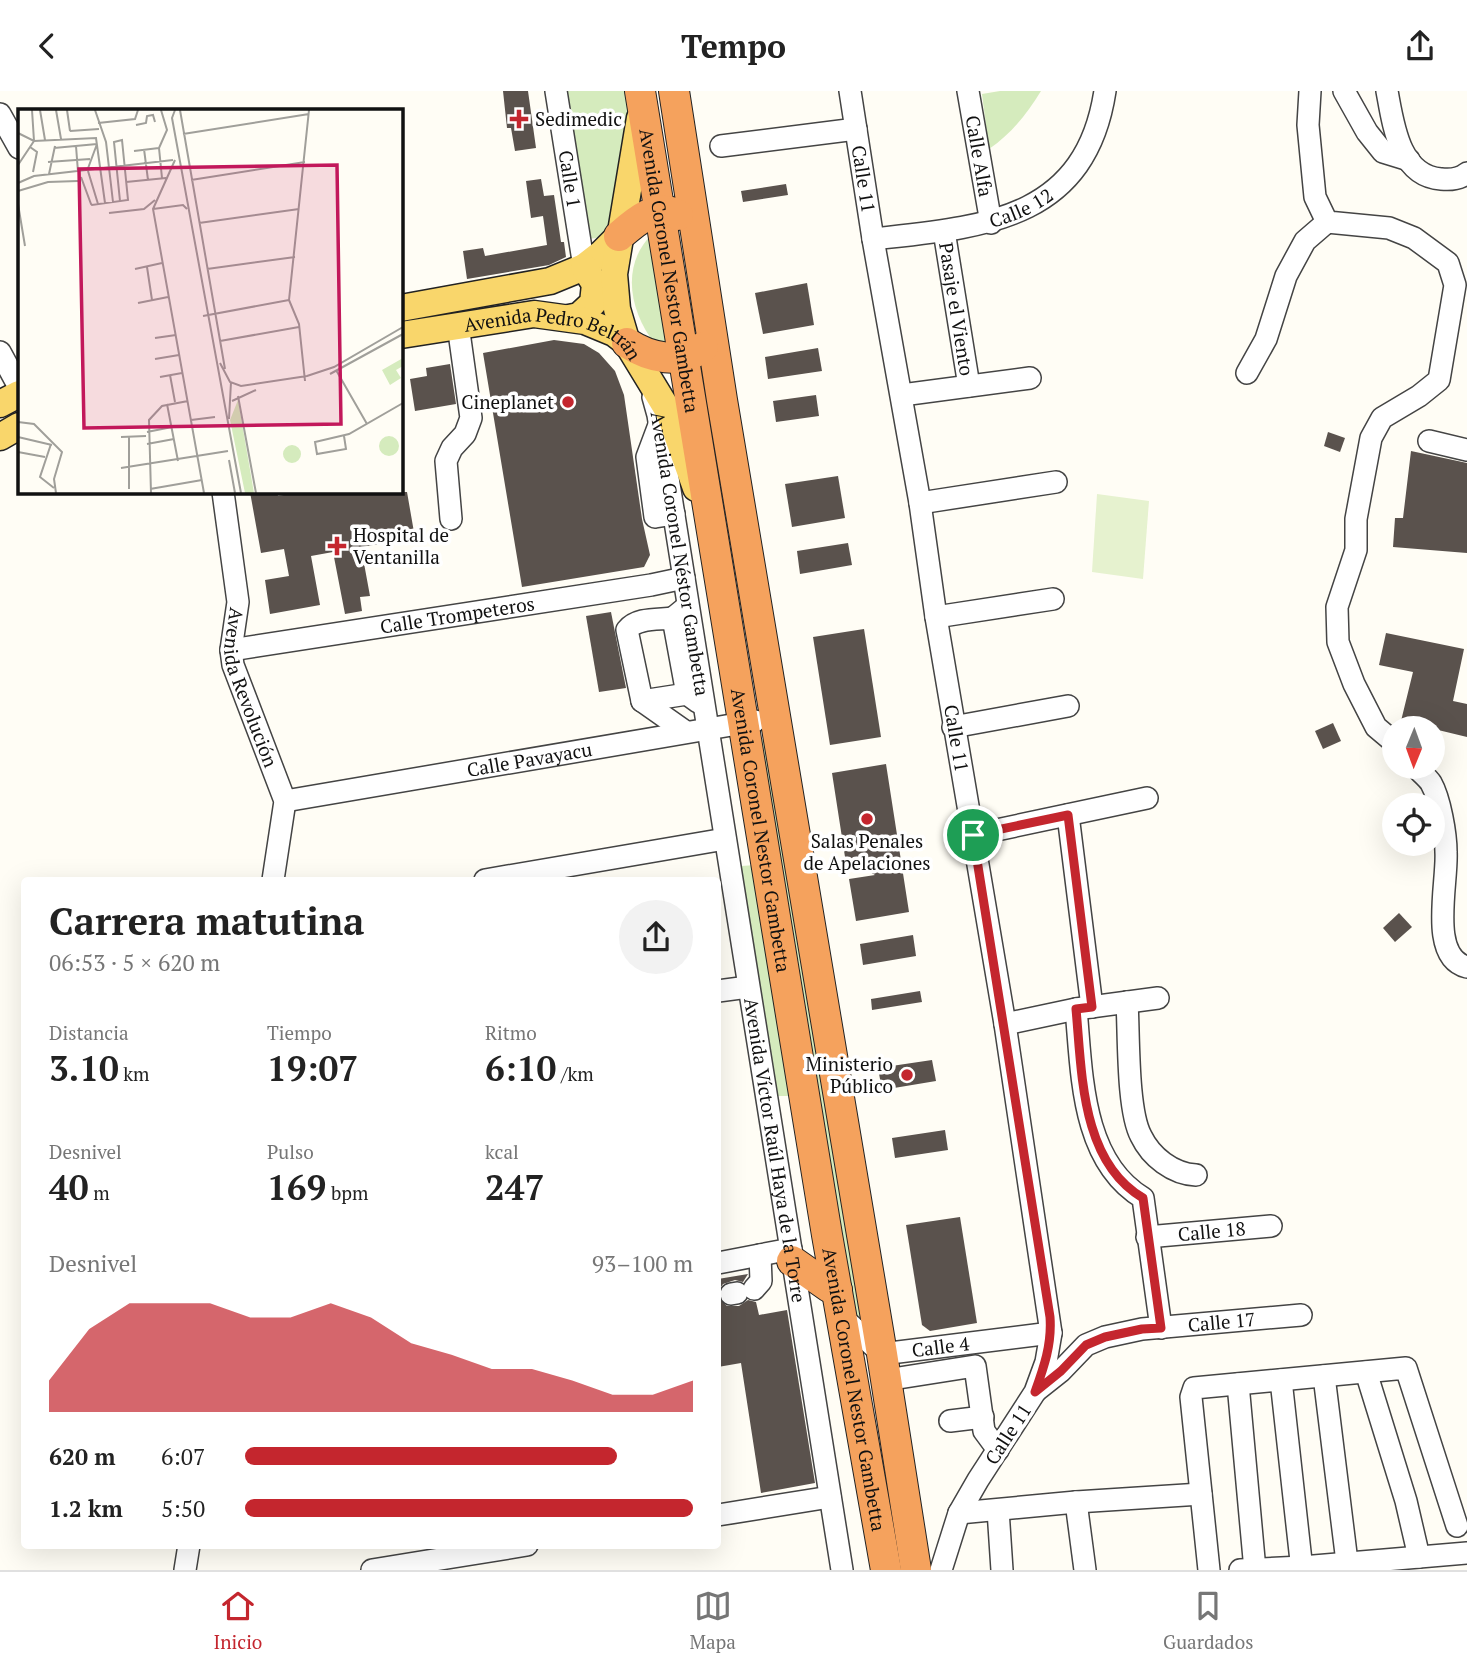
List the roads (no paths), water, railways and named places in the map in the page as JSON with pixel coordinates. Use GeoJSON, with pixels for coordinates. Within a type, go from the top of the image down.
{"type":"FeatureCollection","features":[{"type":"Feature","properties":{"kind":"highway","name":"Avenida Coronel Nestor Gambetta"},"geometry":{"type":"LineString","coordinates":[[674,91],[916,1570]]}},
{"type":"Feature","properties":{"kind":"highway","name":"Avenida Coronel Nestor Gambetta"},"geometry":{"type":"LineString","coordinates":[[641,96],[886,1570]]}},
{"type":"Feature","properties":{"kind":"highway"},"geometry":{"type":"LineString","coordinates":[[619,236],[661,209],[677,215],[684,223],[710,324],[705,346],[685,357],[654,356],[639,351],[627,342]]}},
{"type":"Feature","properties":{"kind":"highway"},"geometry":{"type":"LineString","coordinates":[[793,1262],[829,1287],[840,1304]]}},
{"type":"Feature","properties":{"kind":"main road"},"geometry":{"type":"LineString","coordinates":[[627,342],[614,291],[615,256],[633,170],[641,96]]}},
{"type":"Feature","properties":{"kind":"main road","name":"Avenida Pedro Beltrán"},"geometry":{"type":"LineString","coordinates":[[402,307],[550,281],[584,267],[619,236]]}},
{"type":"Feature","properties":{"kind":"main road"},"geometry":{"type":"LineString","coordinates":[[569,318],[587,311],[596,294],[595,284],[584,267]]}},
{"type":"Feature","properties":{"kind":"main road","name":"Avenida Pedro Beltrán"},"geometry":{"type":"LineString","coordinates":[[402,335],[517,315],[552,315],[600,326],[627,342],[669,412],[714,532]]}},
{"type":"Feature","properties":{"kind":"main road"},"geometry":{"type":"LineString","coordinates":[[0,404],[18,395]]}},
{"type":"Feature","properties":{"kind":"main road"},"geometry":{"type":"LineString","coordinates":[[0,437],[18,427]]}},
{"type":"Feature","properties":{"kind":"street","name":"Calle 1"},"geometry":{"type":"LineString","coordinates":[[556,91],[584,267]]}},
{"type":"Feature","properties":{"kind":"street","name":"Calle 11"},"geometry":{"type":"LineString","coordinates":[[850,91],[873,239],[920,503],[953,727],[1004,1024],[1051,1333],[1046,1361],[1035,1392],[959,1513],[940,1570]]}},
{"type":"Feature","properties":{"kind":"street","name":"Calle Alfa"},"geometry":{"type":"LineString","coordinates":[[968,91],[992,223]]}},
{"type":"Feature","properties":{"kind":"street","name":"Calle 12"},"geometry":{"type":"LineString","coordinates":[[873,239],[992,223],[1040,202],[1068,176],[1096,133],[1105,91]]}},
{"type":"Feature","properties":{"kind":"street"},"geometry":{"type":"LineString","coordinates":[[1310,91],[1308,125],[1315,197],[1327,222]]}},
{"type":"Feature","properties":{"kind":"street"},"geometry":{"type":"LineString","coordinates":[[1344,91],[1367,131],[1383,152],[1409,160]]}},
{"type":"Feature","properties":{"kind":"street"},"geometry":{"type":"LineString","coordinates":[[1387,91],[1396,137],[1409,160],[1424,176],[1443,180],[1462,177],[1467,173]]}},
{"type":"Feature","properties":{"kind":"street"},"geometry":{"type":"LineString","coordinates":[[0,114],[18,146]]}},
{"type":"Feature","properties":{"kind":"street"},"geometry":{"type":"LineString","coordinates":[[721,146],[856,129]]}},
{"type":"Feature","properties":{"kind":"street"},"geometry":{"type":"LineString","coordinates":[[1247,373],[1266,339],[1286,276],[1305,241],[1327,222],[1389,228],[1414,238],[1448,263],[1455,285],[1439,380],[1419,396],[1382,418],[1370,438],[1356,519],[1356,550],[1337,607],[1338,642],[1354,684],[1376,727],[1382,732]]}},
{"type":"Feature","properties":{"kind":"street","name":"Pasaje el Viento"},"geometry":{"type":"LineString","coordinates":[[944,231],[970,386]]}},
{"type":"Feature","properties":{"kind":"street"},"geometry":{"type":"LineString","coordinates":[[451,519],[446,461],[452,448],[465,434],[471,418],[458,325]]}},
{"type":"Feature","properties":{"kind":"street"},"geometry":{"type":"LineString","coordinates":[[0,352],[18,385]]}},
{"type":"Feature","properties":{"kind":"street"},"geometry":{"type":"LineString","coordinates":[[902,395],[1030,379]]}},
{"type":"Feature","properties":{"kind":"street","name":"Avenida Coronel Néstor Gambetta"},"geometry":{"type":"LineString","coordinates":[[649,380],[660,424],[664,516],[684,578],[673,614],[695,700],[697,730]]}},
{"type":"Feature","properties":{"kind":"street"},"geometry":{"type":"LineString","coordinates":[[1429,441],[1467,450]]}},
{"type":"Feature","properties":{"kind":"street"},"geometry":{"type":"LineString","coordinates":[[920,503],[1056,482]]}},
{"type":"Feature","properties":{"kind":"street","name":"Avenida Revolución"},"geometry":{"type":"LineString","coordinates":[[223,493],[238,602],[231,650],[233,665],[285,800],[273,877]]}},
{"type":"Feature","properties":{"kind":"street","name":"Calle Trompeteros"},"geometry":{"type":"LineString","coordinates":[[231,650],[684,578]]}},
{"type":"Feature","properties":{"kind":"street"},"geometry":{"type":"LineString","coordinates":[[642,701],[627,630],[632,624],[673,614],[651,585]]}},
{"type":"Feature","properties":{"kind":"street"},"geometry":{"type":"LineString","coordinates":[[936,617],[1053,599]]}},
{"type":"Feature","properties":{"kind":"street"},"geometry":{"type":"LineString","coordinates":[[642,701],[695,700]]}},
{"type":"Feature","properties":{"kind":"street"},"geometry":{"type":"LineString","coordinates":[[642,701],[697,730]]}},
{"type":"Feature","properties":{"kind":"street"},"geometry":{"type":"LineString","coordinates":[[953,727],[1068,706]]}},
{"type":"Feature","properties":{"kind":"street","name":"Calle Pavayacu"},"geometry":{"type":"LineString","coordinates":[[285,800],[775,719]]}},
{"type":"Feature","properties":{"kind":"street","name":"Avenida Víctor Raúl Haya de la Torre"},"geometry":{"type":"LineString","coordinates":[[697,730],[725,839],[842,1570]]}},
{"type":"Feature","properties":{"kind":"street"},"geometry":{"type":"LineString","coordinates":[[1426,779],[1443,828],[1447,853],[1443,898],[1444,948],[1458,965],[1467,967]]}},
{"type":"Feature","properties":{"kind":"street"},"geometry":{"type":"LineString","coordinates":[[973,835],[1147,798]]}},
{"type":"Feature","properties":{"kind":"street"},"geometry":{"type":"LineString","coordinates":[[1068,815],[1084,1008],[1083,1082],[1092,1127],[1109,1166],[1133,1193],[1143,1198],[1161,1328]]}},
{"type":"Feature","properties":{"kind":"street"},"geometry":{"type":"LineString","coordinates":[[503,877],[725,839]]}},
{"type":"Feature","properties":{"kind":"street"},"geometry":{"type":"LineString","coordinates":[[721,991],[748,987]]}},
{"type":"Feature","properties":{"kind":"street"},"geometry":{"type":"LineString","coordinates":[[1004,1024],[1084,1008],[1158,998]]}},
{"type":"Feature","properties":{"kind":"street"},"geometry":{"type":"LineString","coordinates":[[1127,1002],[1134,1114],[1141,1137],[1158,1158],[1174,1171],[1196,1175]]}},
{"type":"Feature","properties":{"kind":"street","name":"Calle 18"},"geometry":{"type":"LineString","coordinates":[[1147,1237],[1271,1226]]}},
{"type":"Feature","properties":{"kind":"street"},"geometry":{"type":"LineString","coordinates":[[760,1255],[746,1289],[793,1262]]}},
{"type":"Feature","properties":{"kind":"street"},"geometry":{"type":"LineString","coordinates":[[721,1262],[760,1255],[793,1262]]}},
{"type":"Feature","properties":{"kind":"street"},"geometry":{"type":"LineString","coordinates":[[840,1304],[884,1367],[975,1366],[985,1431],[998,1450]]}},
{"type":"Feature","properties":{"kind":"street","name":"Calle 17"},"geometry":{"type":"LineString","coordinates":[[1035,1392],[1061,1371],[1086,1345],[1105,1337],[1142,1329],[1301,1315]]}},
{"type":"Feature","properties":{"kind":"street","name":"Calle 4"},"geometry":{"type":"LineString","coordinates":[[884,1367],[1051,1333]]}},
{"type":"Feature","properties":{"kind":"street"},"geometry":{"type":"LineString","coordinates":[[1209,1570],[1191,1397],[1194,1388],[1406,1368],[1462,1520],[1426,1560]]}},
{"type":"Feature","properties":{"kind":"street"},"geometry":{"type":"LineString","coordinates":[[1366,1372],[1426,1560]]}},
{"type":"Feature","properties":{"kind":"street"},"geometry":{"type":"LineString","coordinates":[[1324,1376],[1348,1567]]}},
{"type":"Feature","properties":{"kind":"street"},"geometry":{"type":"LineString","coordinates":[[1281,1380],[1302,1569]]}},
{"type":"Feature","properties":{"kind":"street"},"geometry":{"type":"LineString","coordinates":[[1238,1384],[1250,1569],[1348,1567],[1426,1560],[1467,1553]]}},
{"type":"Feature","properties":{"kind":"street"},"geometry":{"type":"LineString","coordinates":[[950,1421],[983,1417]]}},
{"type":"Feature","properties":{"kind":"street"},"geometry":{"type":"LineString","coordinates":[[959,1513],[1076,1502],[1201,1495]]}},
{"type":"Feature","properties":{"kind":"street"},"geometry":{"type":"LineString","coordinates":[[721,1515],[831,1497]]}},
{"type":"Feature","properties":{"kind":"street"},"geometry":{"type":"LineString","coordinates":[[1076,1502],[1085,1570]]}},
{"type":"Feature","properties":{"kind":"street"},"geometry":{"type":"LineString","coordinates":[[998,1510],[1002,1570]]}},
{"type":"Feature","properties":{"kind":"street"},"geometry":{"type":"LineString","coordinates":[[185,1570],[188,1549]]}},
{"type":"Feature","properties":{"kind":"street"},"geometry":{"type":"LineString","coordinates":[[372,1570],[502,1549]]}},
{"type":"Feature","properties":{"kind":"place","name":"Sedimedic"},"geometry":{"type":"Point","coordinates":[519,119]}},
{"type":"Feature","properties":{"kind":"place","name":"Cineplanet"},"geometry":{"type":"Point","coordinates":[568,402]}},
{"type":"Feature","properties":{"kind":"place","name":"Hospital de Ventanilla"},"geometry":{"type":"Point","coordinates":[337,546]}},
{"type":"Feature","properties":{"kind":"place","name":"Salas Penales de Apelaciones"},"geometry":{"type":"Point","coordinates":[867,819]}},
{"type":"Feature","properties":{"kind":"place","name":"Ministerio Público"},"geometry":{"type":"Point","coordinates":[907,1075]}}]}
